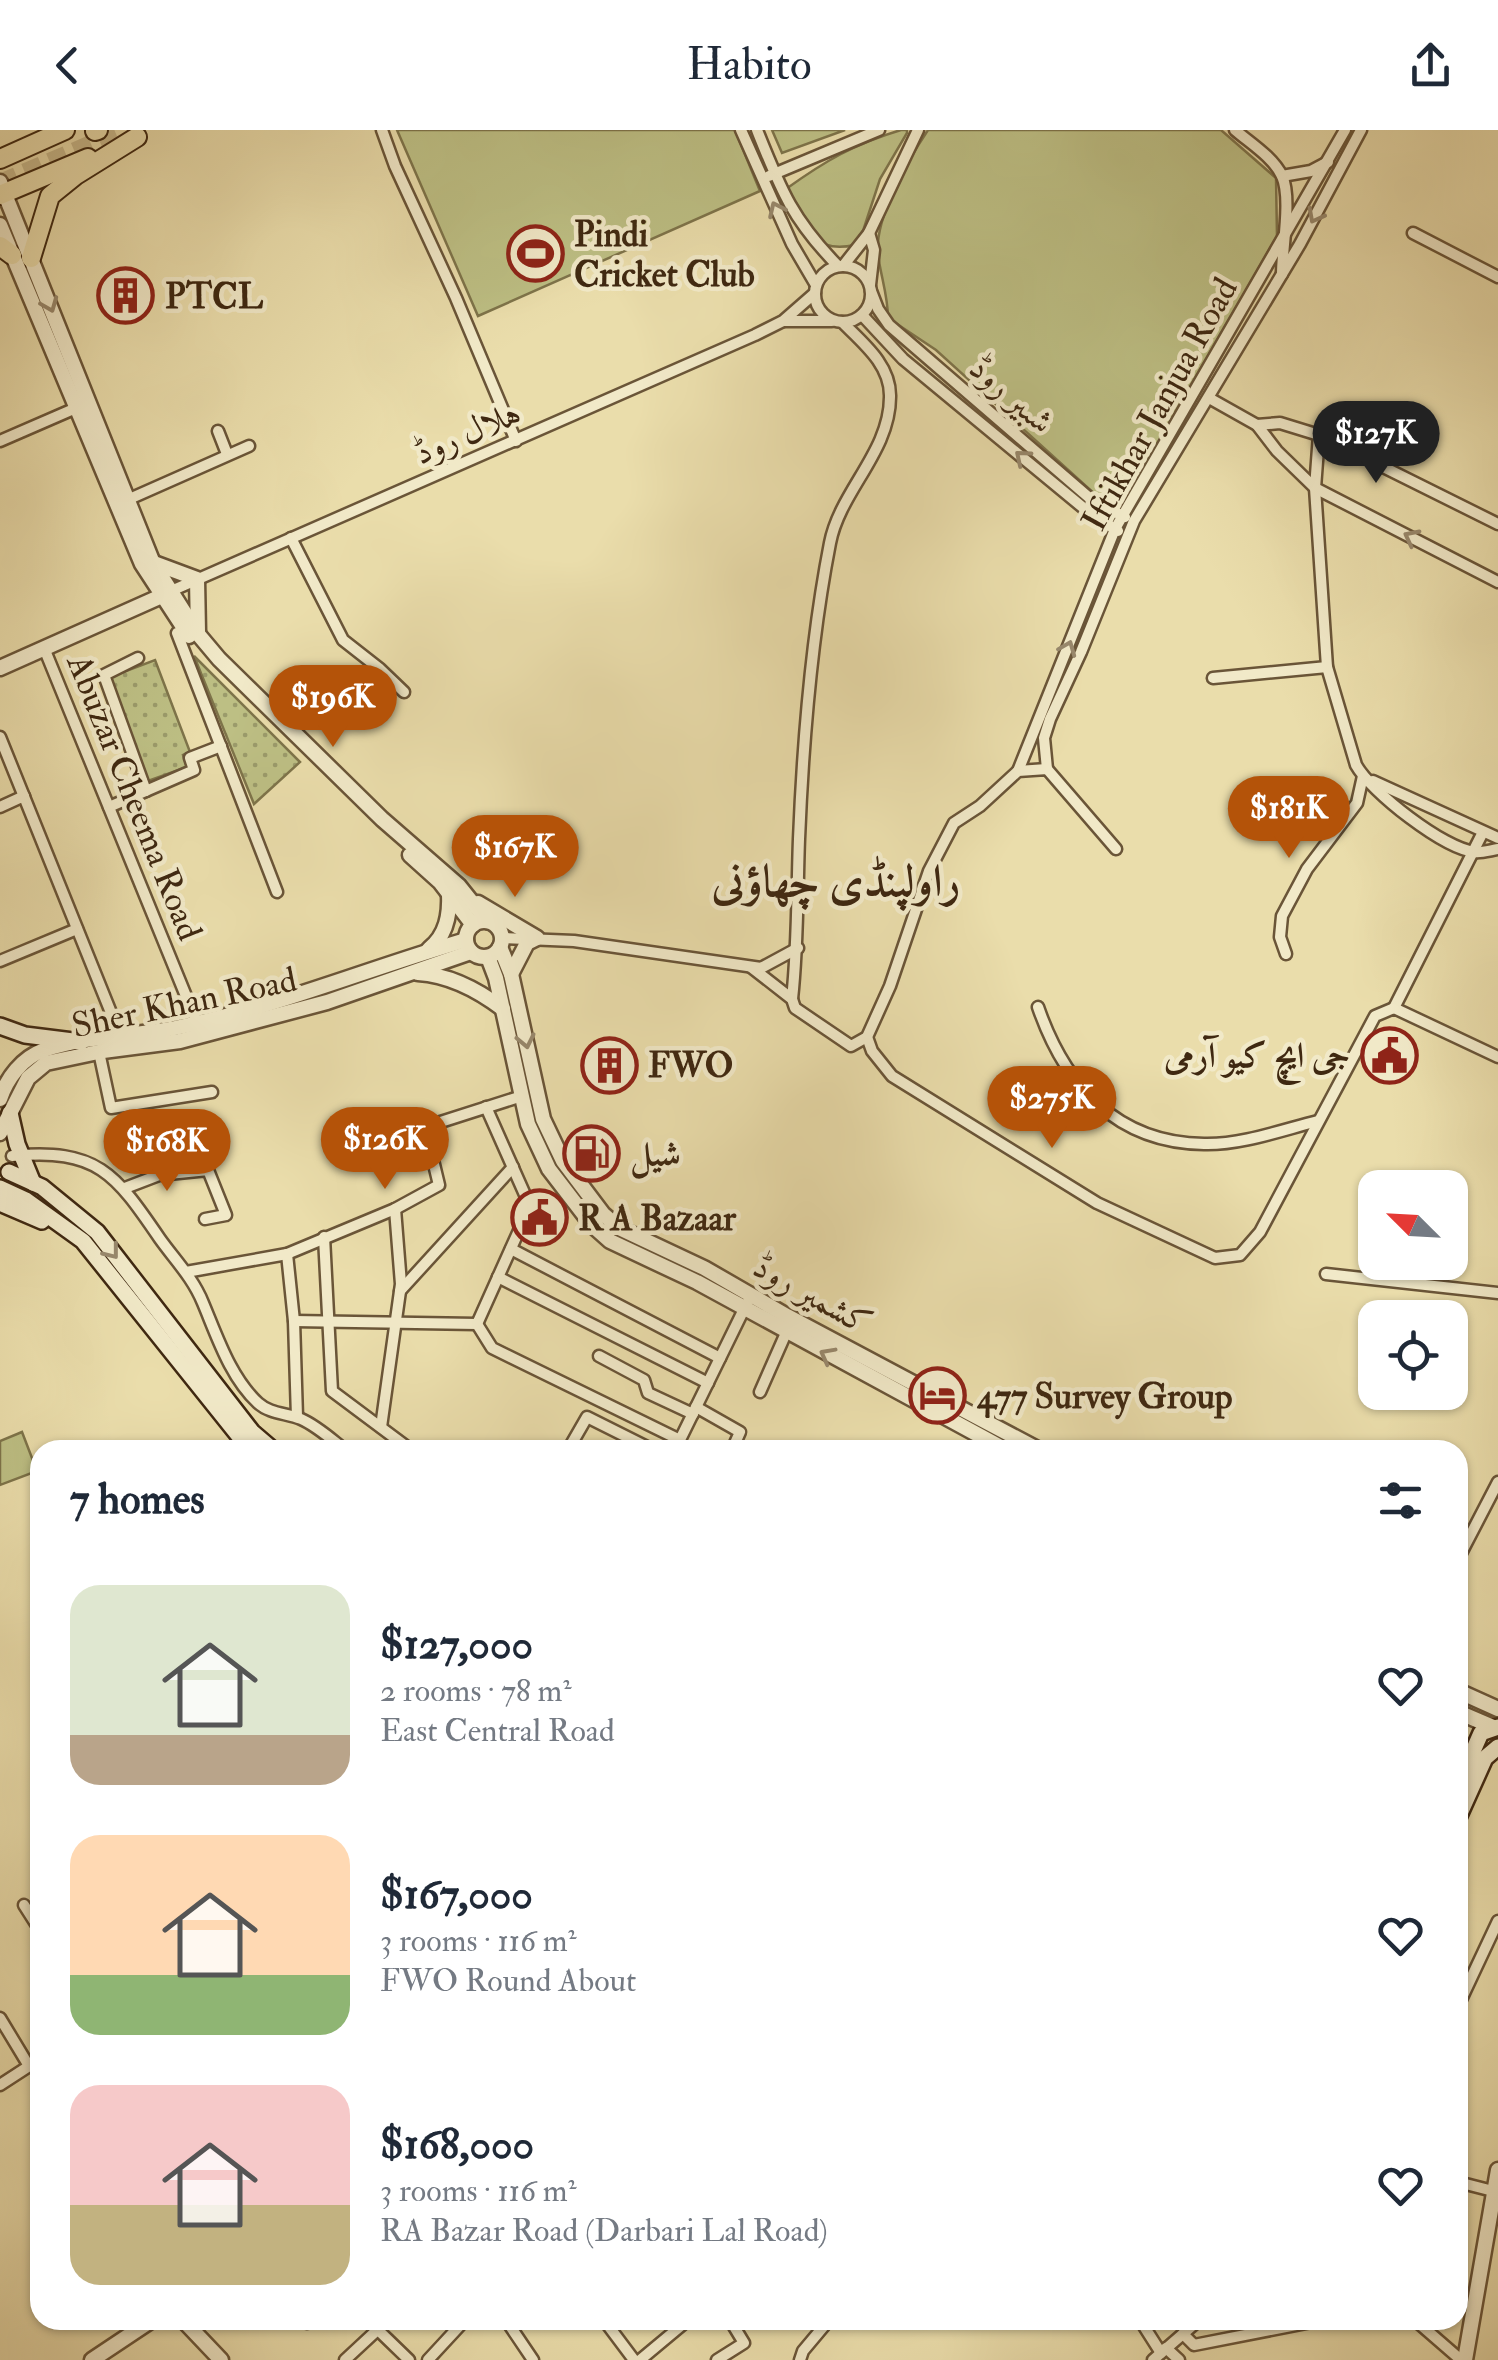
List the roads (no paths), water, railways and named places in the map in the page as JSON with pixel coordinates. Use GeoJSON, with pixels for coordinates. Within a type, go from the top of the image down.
{"type":"FeatureCollection","features":[{"type":"Feature","properties":{"kind":"main road"},"geometry":{"type":"LineString","coordinates":[[6,152],[66,130]]}},
{"type":"Feature","properties":{"kind":"main road"},"geometry":{"type":"LineString","coordinates":[[1,190],[145,133]]}},
{"type":"Feature","properties":{"kind":"main road"},"geometry":{"type":"LineString","coordinates":[[14,253],[50,196],[76,174],[145,133]]}},
{"type":"Feature","properties":{"kind":"main road"},"geometry":{"type":"LineString","coordinates":[[0,1026],[26,1035],[80,1042]]}},
{"type":"Feature","properties":{"kind":"main road"},"geometry":{"type":"LineString","coordinates":[[5,1106],[11,1166]]}},
{"type":"Feature","properties":{"kind":"main road"},"geometry":{"type":"LineString","coordinates":[[0,1135],[8,1145],[11,1166],[96,1232],[261,1440]]}},
{"type":"Feature","properties":{"kind":"main road"},"geometry":{"type":"LineString","coordinates":[[0,1188],[26,1200],[83,1241],[246,1440]]}},
{"type":"Feature","properties":{"kind":"main road"},"geometry":{"type":"LineString","coordinates":[[0,1203],[69,1232]]}},
{"type":"Feature","properties":{"kind":"main road"},"geometry":{"type":"LineString","coordinates":[[1468,1761],[1478,1737],[1496,1728]]}},
{"type":"Feature","properties":{"kind":"main road"},"geometry":{"type":"LineString","coordinates":[[1468,1796],[1485,1758],[1498,1747]]}},
{"type":"Feature","properties":{"kind":"street"},"geometry":{"type":"LineString","coordinates":[[382,130],[394,166],[456,298],[516,441]]}},
{"type":"Feature","properties":{"kind":"street"},"geometry":{"type":"LineString","coordinates":[[741,130],[816,289],[820,310],[838,322],[886,371],[890,400],[885,432],[830,538],[807,710],[798,948],[792,998],[795,1008],[851,1046],[867,1037],[895,973],[929,871],[954,823],[980,806],[1018,771],[1046,769],[1116,849]]}},
{"type":"Feature","properties":{"kind":"street"},"geometry":{"type":"LineString","coordinates":[[757,130],[790,210],[806,233],[841,266],[864,275],[870,288]]}},
{"type":"Feature","properties":{"kind":"street"},"geometry":{"type":"LineString","coordinates":[[762,179],[879,130]]}},
{"type":"Feature","properties":{"kind":"street"},"geometry":{"type":"LineString","coordinates":[[816,289],[828,270],[841,266],[868,233],[918,130]]}},
{"type":"Feature","properties":{"kind":"street"},"geometry":{"type":"LineString","coordinates":[[1235,130],[1282,176],[1282,274]]}},
{"type":"Feature","properties":{"kind":"street","name":"Iftikhar Janjua Road"},"geometry":{"type":"LineString","coordinates":[[1018,771],[1115,529],[1346,130]]}},
{"type":"Feature","properties":{"kind":"street","name":"Iftikhar Janjua Road"},"geometry":{"type":"LineString","coordinates":[[1046,769],[1044,738],[1050,719],[1082,652],[1134,521],[1282,274],[1360,130]]}},
{"type":"Feature","properties":{"kind":"street"},"geometry":{"type":"LineString","coordinates":[[1282,176],[1311,171],[1328,162]]}},
{"type":"Feature","properties":{"kind":"street"},"geometry":{"type":"LineString","coordinates":[[1,190],[14,253],[76,408],[150,569],[192,640],[226,678],[480,923],[498,927],[497,948]]}},
{"type":"Feature","properties":{"kind":"street"},"geometry":{"type":"LineString","coordinates":[[0,225],[127,500],[150,569],[143,595],[134,608]]}},
{"type":"Feature","properties":{"kind":"street"},"geometry":{"type":"LineString","coordinates":[[838,322],[862,315],[870,304],[874,250],[868,233]]}},
{"type":"Feature","properties":{"kind":"street"},"geometry":{"type":"LineString","coordinates":[[1413,233],[1498,277]]}},
{"type":"Feature","properties":{"kind":"street","name":"شبیر روڈ"},"geometry":{"type":"LineString","coordinates":[[870,288],[890,326],[1093,501],[1134,521]]}},
{"type":"Feature","properties":{"kind":"street","name":"ہلال روڈ"},"geometry":{"type":"LineString","coordinates":[[166,594],[783,321],[816,289]]}},
{"type":"Feature","properties":{"kind":"street","name":"شبیر روڈ"},"geometry":{"type":"LineString","coordinates":[[862,315],[903,359],[1092,515],[1127,537]]}},
{"type":"Feature","properties":{"kind":"street","name":"ہلال روڈ"},"geometry":{"type":"LineString","coordinates":[[783,321],[838,322]]}},
{"type":"Feature","properties":{"kind":"street"},"geometry":{"type":"LineString","coordinates":[[1209,398],[1257,426],[1315,488],[1498,582]]}},
{"type":"Feature","properties":{"kind":"street"},"geometry":{"type":"LineString","coordinates":[[0,441],[76,408]]}},
{"type":"Feature","properties":{"kind":"street"},"geometry":{"type":"LineString","coordinates":[[1257,426],[1280,423],[1319,436],[1498,524]]}},
{"type":"Feature","properties":{"kind":"street"},"geometry":{"type":"LineString","coordinates":[[218,430],[227,454]]}},
{"type":"Feature","properties":{"kind":"street"},"geometry":{"type":"LineString","coordinates":[[1319,436],[1315,488],[1327,667],[1351,749],[1363,776],[1414,823],[1473,852],[1498,849]]}},
{"type":"Feature","properties":{"kind":"street"},"geometry":{"type":"LineString","coordinates":[[127,500],[249,446]]}},
{"type":"Feature","properties":{"kind":"street"},"geometry":{"type":"LineString","coordinates":[[290,538],[343,640],[404,692]]}},
{"type":"Feature","properties":{"kind":"street"},"geometry":{"type":"LineString","coordinates":[[150,569],[197,579],[198,634]]}},
{"type":"Feature","properties":{"kind":"street"},"geometry":{"type":"LineString","coordinates":[[0,668],[166,594]]}},
{"type":"Feature","properties":{"kind":"street"},"geometry":{"type":"LineString","coordinates":[[166,594],[198,634],[382,819],[472,899],[537,938]]}},
{"type":"Feature","properties":{"kind":"street"},"geometry":{"type":"LineString","coordinates":[[177,633],[277,892]]}},
{"type":"Feature","properties":{"kind":"street","name":"Abuzar Cheema Road"},"geometry":{"type":"LineString","coordinates":[[44,648],[198,1023]]}},
{"type":"Feature","properties":{"kind":"street"},"geometry":{"type":"LineString","coordinates":[[138,658],[104,675],[146,791]]}},
{"type":"Feature","properties":{"kind":"street"},"geometry":{"type":"LineString","coordinates":[[1213,678],[1327,667]]}},
{"type":"Feature","properties":{"kind":"street"},"geometry":{"type":"LineString","coordinates":[[0,737],[120,1035]]}},
{"type":"Feature","properties":{"kind":"street"},"geometry":{"type":"LineString","coordinates":[[109,807],[194,770],[190,758],[220,746]]}},
{"type":"Feature","properties":{"kind":"street"},"geometry":{"type":"LineString","coordinates":[[1363,776],[1498,838]]}},
{"type":"Feature","properties":{"kind":"street"},"geometry":{"type":"LineString","coordinates":[[1286,954],[1280,936],[1282,916],[1307,869],[1357,802],[1363,776]]}},
{"type":"Feature","properties":{"kind":"street"},"geometry":{"type":"LineString","coordinates":[[0,807],[24,796]]}},
{"type":"Feature","properties":{"kind":"street"},"geometry":{"type":"LineString","coordinates":[[867,1037],[892,1076],[1096,1202],[1215,1258],[1240,1255],[1260,1232],[1374,1016],[1394,1008],[1483,832]]}},
{"type":"Feature","properties":{"kind":"street"},"geometry":{"type":"LineString","coordinates":[[420,955],[436,944],[445,928],[450,914],[449,893]]}},
{"type":"Feature","properties":{"kind":"street"},"geometry":{"type":"LineString","coordinates":[[472,899],[480,923],[468,946],[497,948],[537,938],[761,968],[798,948]]}},
{"type":"Feature","properties":{"kind":"street"},"geometry":{"type":"LineString","coordinates":[[0,962],[77,929]]}},
{"type":"Feature","properties":{"kind":"street"},"geometry":{"type":"LineString","coordinates":[[511,974],[526,943],[537,938]]}},
{"type":"Feature","properties":{"kind":"street","name":"Sher Khan Road"},"geometry":{"type":"LineString","coordinates":[[0,1135],[16,1068],[41,1051],[198,1023],[323,989],[420,955],[468,946]]}},
{"type":"Feature","properties":{"kind":"street","name":"Sher Khan Road"},"geometry":{"type":"LineString","coordinates":[[5,1106],[46,1063],[180,1041],[327,1002],[411,972],[468,946]]}},
{"type":"Feature","properties":{"kind":"street","name":"کشمیر روڈ"},"geometry":{"type":"LineString","coordinates":[[497,948],[511,974],[543,1119],[563,1161],[603,1214],[619,1228],[704,1268],[784,1326],[1018,1440]]}},
{"type":"Feature","properties":{"kind":"street","name":"کشمیر روڈ"},"geometry":{"type":"LineString","coordinates":[[497,948],[503,1009],[528,1124],[549,1169],[610,1241],[748,1302]]}},
{"type":"Feature","properties":{"kind":"street"},"geometry":{"type":"LineString","coordinates":[[751,967],[792,998]]}},
{"type":"Feature","properties":{"kind":"street"},"geometry":{"type":"LineString","coordinates":[[411,972],[444,977],[503,1009]]}},
{"type":"Feature","properties":{"kind":"street"},"geometry":{"type":"LineString","coordinates":[[1038,1007],[1052,1046],[1089,1098],[1158,1140],[1207,1145],[1318,1122]]}},
{"type":"Feature","properties":{"kind":"street"},"geometry":{"type":"LineString","coordinates":[[1394,1008],[1498,1057]]}},
{"type":"Feature","properties":{"kind":"street"},"geometry":{"type":"LineString","coordinates":[[99,1052],[110,1108],[212,1092]]}},
{"type":"Feature","properties":{"kind":"street"},"geometry":{"type":"LineString","coordinates":[[186,1272],[287,1254],[395,1210],[439,1185],[425,1127],[522,1096]]}},
{"type":"Feature","properties":{"kind":"street"},"geometry":{"type":"LineString","coordinates":[[477,1324],[530,1206],[486,1107]]}},
{"type":"Feature","properties":{"kind":"street"},"geometry":{"type":"LineString","coordinates":[[11,1166],[53,1153],[78,1158],[111,1175],[125,1188],[186,1272],[202,1300],[214,1335],[258,1403],[297,1417],[332,1440]]}},
{"type":"Feature","properties":{"kind":"street"},"geometry":{"type":"LineString","coordinates":[[400,1291],[513,1167]]}},
{"type":"Feature","properties":{"kind":"street"},"geometry":{"type":"LineString","coordinates":[[125,1188],[159,1175],[208,1170],[226,1215],[205,1218]]}},
{"type":"Feature","properties":{"kind":"street"},"geometry":{"type":"LineString","coordinates":[[381,1427],[400,1291],[395,1210]]}},
{"type":"Feature","properties":{"kind":"street"},"geometry":{"type":"LineString","coordinates":[[324,1237],[332,1391],[398,1440]]}},
{"type":"Feature","properties":{"kind":"street"},"geometry":{"type":"LineString","coordinates":[[511,1249],[720,1358]]}},
{"type":"Feature","properties":{"kind":"street"},"geometry":{"type":"LineString","coordinates":[[287,1254],[297,1417]]}},
{"type":"Feature","properties":{"kind":"street"},"geometry":{"type":"LineString","coordinates":[[1326,1274],[1498,1293]]}},
{"type":"Feature","properties":{"kind":"street"},"geometry":{"type":"LineString","coordinates":[[498,1277],[708,1383]]}},
{"type":"Feature","properties":{"kind":"street"},"geometry":{"type":"LineString","coordinates":[[680,1440],[748,1302]]}},
{"type":"Feature","properties":{"kind":"street"},"geometry":{"type":"LineString","coordinates":[[294,1321],[477,1324]]}},
{"type":"Feature","properties":{"kind":"street"},"geometry":{"type":"LineString","coordinates":[[477,1324],[492,1348],[668,1440]]}},
{"type":"Feature","properties":{"kind":"street"},"geometry":{"type":"LineString","coordinates":[[760,1392],[784,1326]]}},
{"type":"Feature","properties":{"kind":"street"},"geometry":{"type":"LineString","coordinates":[[598,1356],[644,1380],[648,1393],[740,1432],[736,1440]]}},
{"type":"Feature","properties":{"kind":"street","name":"کشمیر روڈ"},"geometry":{"type":"LineString","coordinates":[[916,1393],[990,1440]]}},
{"type":"Feature","properties":{"kind":"street"},"geometry":{"type":"LineString","coordinates":[[574,1440],[587,1417],[633,1440]]}},
{"type":"Feature","properties":{"kind":"street"},"geometry":{"type":"LineString","coordinates":[[1468,1540],[1498,1482]]}},
{"type":"Feature","properties":{"kind":"street"},"geometry":{"type":"LineString","coordinates":[[1468,1696],[1498,1709]]}},
{"type":"Feature","properties":{"kind":"street"},"geometry":{"type":"LineString","coordinates":[[1468,1716],[1496,1728]]}},
{"type":"Feature","properties":{"kind":"street"},"geometry":{"type":"LineString","coordinates":[[24,1905],[30,1914]]}},
{"type":"Feature","properties":{"kind":"street"},"geometry":{"type":"LineString","coordinates":[[1468,1985],[1498,1921]]}},
{"type":"Feature","properties":{"kind":"street"},"geometry":{"type":"LineString","coordinates":[[0,2018],[30,2057]]}},
{"type":"Feature","properties":{"kind":"street"},"geometry":{"type":"LineString","coordinates":[[0,2085],[30,2066]]}},
{"type":"Feature","properties":{"kind":"street"},"geometry":{"type":"LineString","coordinates":[[1427,2330],[1463,2360],[1493,2225],[1493,2191],[1498,2170]]}},
{"type":"Feature","properties":{"kind":"street"},"geometry":{"type":"LineString","coordinates":[[1468,2185],[1493,2191]]}},
{"type":"Feature","properties":{"kind":"street"},"geometry":{"type":"LineString","coordinates":[[92,2360],[137,2330]]}},
{"type":"Feature","properties":{"kind":"street"},"geometry":{"type":"LineString","coordinates":[[193,2330],[222,2360]]}},
{"type":"Feature","properties":{"kind":"street"},"geometry":{"type":"LineString","coordinates":[[346,2360],[378,2330],[409,2360]]}},
{"type":"Feature","properties":{"kind":"street"},"geometry":{"type":"LineString","coordinates":[[428,2360],[455,2330]]}},
{"type":"Feature","properties":{"kind":"street"},"geometry":{"type":"LineString","coordinates":[[512,2330],[532,2360]]}},
{"type":"Feature","properties":{"kind":"street"},"geometry":{"type":"LineString","coordinates":[[612,2330],[637,2360],[675,2330]]}},
{"type":"Feature","properties":{"kind":"street"},"geometry":{"type":"LineString","coordinates":[[717,2360],[744,2343],[736,2330]]}},
{"type":"Feature","properties":{"kind":"street"},"geometry":{"type":"LineString","coordinates":[[800,2360],[820,2330]]}},
{"type":"Feature","properties":{"kind":"street"},"geometry":{"type":"LineString","coordinates":[[1146,2330],[1160,2354],[1179,2360]]}},
{"type":"Feature","properties":{"kind":"street"},"geometry":{"type":"LineString","coordinates":[[1160,2354],[1188,2330]]}},
{"type":"Feature","properties":{"kind":"street"},"geometry":{"type":"LineString","coordinates":[[1183,2334],[1194,2344],[1269,2330]]}},
{"type":"Feature","properties":{"kind":"street"},"geometry":{"type":"LineString","coordinates":[[440,2346],[449,2360]]}},
{"type":"Feature","properties":{"kind":"tunnel"},"geometry":{"type":"LineString","coordinates":[[0,183],[124,130]]}},
{"type":"Feature","properties":{"kind":"place","name":"Pindi Cricket Club"},"geometry":{"type":"Point","coordinates":[535,254]}},
{"type":"Feature","properties":{"kind":"place","name":"PTCL"},"geometry":{"type":"Point","coordinates":[126,296]}},
{"type":"Feature","properties":{"kind":"place","name":"جی ایچ کیو آرمی"},"geometry":{"type":"Point","coordinates":[1389,1055]}},
{"type":"Feature","properties":{"kind":"place","name":"FWO"},"geometry":{"type":"Point","coordinates":[609,1065]}},
{"type":"Feature","properties":{"kind":"place","name":"شیل"},"geometry":{"type":"Point","coordinates":[591,1153]}},
{"type":"Feature","properties":{"kind":"place","name":"R A Bazaar"},"geometry":{"type":"Point","coordinates":[539,1218]}},
{"type":"Feature","properties":{"kind":"place","name":"477 Survey Group"},"geometry":{"type":"Point","coordinates":[938,1396]}},
{"type":"Feature","properties":{"kind":"district","name":"راولپنڈی چھاؤنی"},"geometry":{"type":"Point","coordinates":[836,880]}}]}
